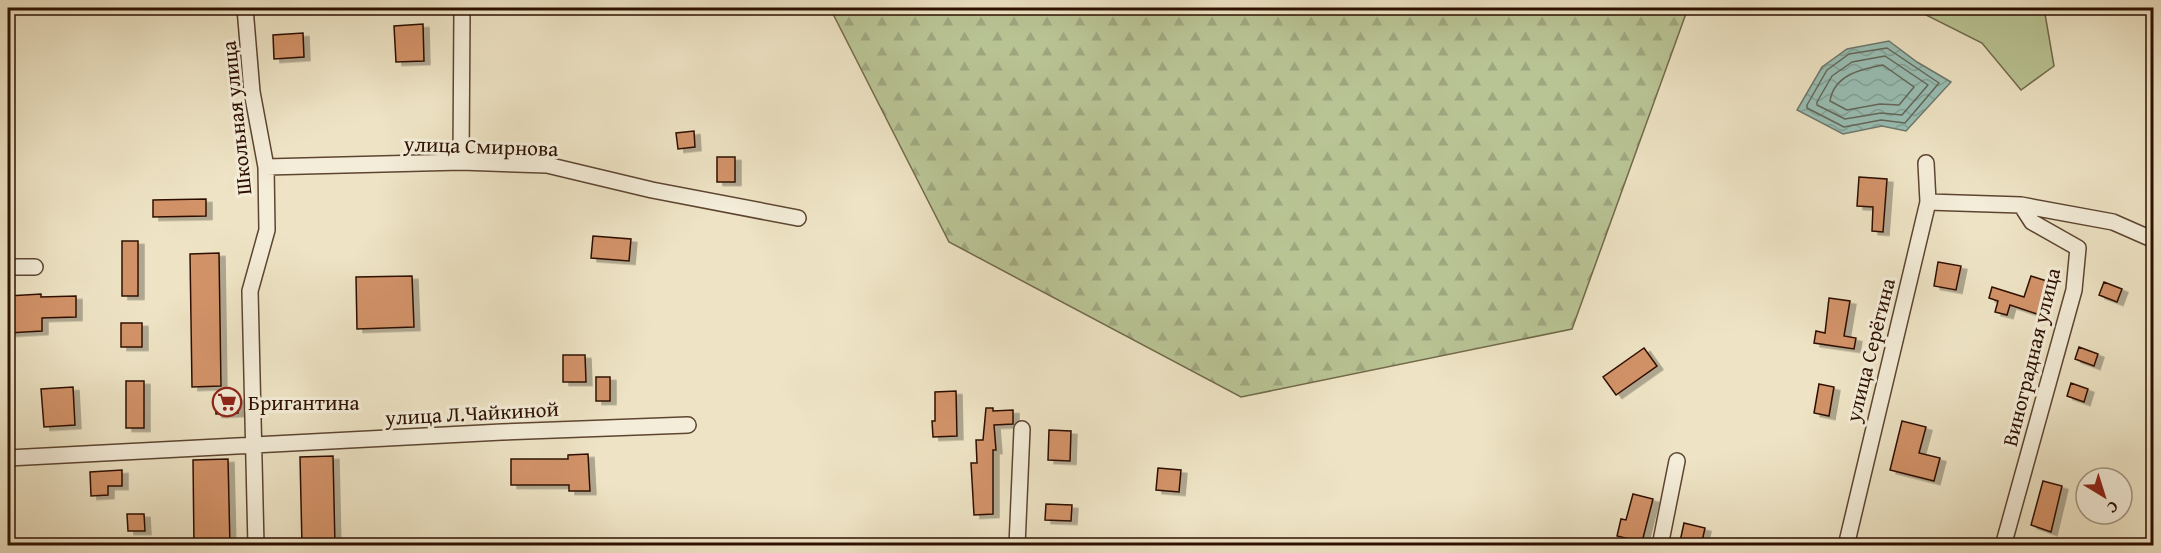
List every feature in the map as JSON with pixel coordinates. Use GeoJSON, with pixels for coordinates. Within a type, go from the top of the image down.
{"type":"FeatureCollection","features":[{"type":"Feature","properties":{"kind":"street","name":"Школьная улица"},"geometry":{"type":"LineString","coordinates":[[245,8],[252,92],[266,167],[267,230],[250,291],[256,546]]}},
{"type":"Feature","properties":{"kind":"street"},"geometry":{"type":"LineString","coordinates":[[461,162],[462,8]]}},
{"type":"Feature","properties":{"kind":"street","name":"улица Смирнова"},"geometry":{"type":"LineString","coordinates":[[266,167],[461,162],[547,165],[652,190],[798,218]]}},
{"type":"Feature","properties":{"kind":"street","name":"улица Серёгина"},"geometry":{"type":"LineString","coordinates":[[1846,546],[1928,202],[1926,163]]}},
{"type":"Feature","properties":{"kind":"street"},"geometry":{"type":"LineString","coordinates":[[1928,202],[2021,205],[2114,222],[2154,240]]}},
{"type":"Feature","properties":{"kind":"street","name":"Виноградная улица"},"geometry":{"type":"LineString","coordinates":[[2003,546],[2074,290],[2078,248],[2032,222],[2021,205]]}},
{"type":"Feature","properties":{"kind":"street"},"geometry":{"type":"LineString","coordinates":[[8,267],[35,267]]}},
{"type":"Feature","properties":{"kind":"street","name":"улица Л.Чайкиной"},"geometry":{"type":"LineString","coordinates":[[8,458],[254,444],[688,425]]}},
{"type":"Feature","properties":{"kind":"street"},"geometry":{"type":"LineString","coordinates":[[1017,546],[1022,429]]}},
{"type":"Feature","properties":{"kind":"street"},"geometry":{"type":"LineString","coordinates":[[1660,546],[1677,461]]}},
{"type":"Feature","properties":{"kind":"green space"},"geometry":{"type":"Polygon","coordinates":[[[830,8],[1688,8],[1572,329],[1241,397],[949,242],[830,8]]]}},
{"type":"Feature","properties":{"kind":"green space"},"geometry":{"type":"Polygon","coordinates":[[[1929,8],[2044,8],[2054,66],[2021,90],[1982,43],[1926,15],[1929,8]]]}},
{"type":"Feature","properties":{"kind":"water"},"geometry":{"type":"Polygon","coordinates":[[[1889,41],[1917,62],[1951,82],[1906,131],[1882,126],[1843,134],[1797,110],[1822,67],[1847,49],[1889,41]]]}},
{"type":"Feature","properties":{"kind":"building"},"geometry":{"type":"Polygon","coordinates":[[[423,24],[424,61],[396,62],[394,26],[423,24]]]}},
{"type":"Feature","properties":{"kind":"building"},"geometry":{"type":"Polygon","coordinates":[[[303,33],[304,57],[274,59],[273,35],[303,33]]]}},
{"type":"Feature","properties":{"kind":"building"},"geometry":{"type":"Polygon","coordinates":[[[694,131],[695,147],[678,149],[676,133],[694,131]]]}},
{"type":"Feature","properties":{"kind":"building"},"geometry":{"type":"Polygon","coordinates":[[[717,157],[735,157],[735,182],[717,182],[717,157]]]}},
{"type":"Feature","properties":{"kind":"building"},"geometry":{"type":"Polygon","coordinates":[[[1859,177],[1887,179],[1883,232],[1872,231],[1873,207],[1857,206],[1859,177]]]}},
{"type":"Feature","properties":{"kind":"building"},"geometry":{"type":"Polygon","coordinates":[[[206,199],[206,216],[153,217],[153,200],[206,199]]]}},
{"type":"Feature","properties":{"kind":"building"},"geometry":{"type":"Polygon","coordinates":[[[593,236],[631,239],[629,261],[591,258],[593,236]]]}},
{"type":"Feature","properties":{"kind":"building"},"geometry":{"type":"Polygon","coordinates":[[[122,241],[138,241],[138,296],[122,296],[122,241]]]}},
{"type":"Feature","properties":{"kind":"building"},"geometry":{"type":"Polygon","coordinates":[[[219,253],[221,386],[192,387],[190,254],[219,253]]]}},
{"type":"Feature","properties":{"kind":"building"},"geometry":{"type":"Polygon","coordinates":[[[1938,262],[1961,266],[1956,290],[1934,286],[1938,262]]]}},
{"type":"Feature","properties":{"kind":"building"},"geometry":{"type":"Polygon","coordinates":[[[412,276],[414,327],[357,329],[356,277],[412,276]]]}},
{"type":"Feature","properties":{"kind":"building"},"geometry":{"type":"Polygon","coordinates":[[[2031,276],[2050,282],[2040,315],[2010,305],[2007,315],[1995,312],[1998,301],[1989,298],[1992,287],[2024,297],[2031,276]]]}},
{"type":"Feature","properties":{"kind":"building"},"geometry":{"type":"Polygon","coordinates":[[[2104,282],[2122,289],[2117,302],[2099,295],[2104,282]]]}},
{"type":"Feature","properties":{"kind":"building"},"geometry":{"type":"Polygon","coordinates":[[[41,294],[41,297],[76,296],[76,317],[42,318],[42,331],[8,333],[8,296],[41,294]]]}},
{"type":"Feature","properties":{"kind":"building"},"geometry":{"type":"Polygon","coordinates":[[[1829,298],[1850,301],[1844,336],[1856,338],[1854,349],[1814,343],[1816,331],[1825,333],[1829,298]]]}},
{"type":"Feature","properties":{"kind":"building"},"geometry":{"type":"Polygon","coordinates":[[[121,323],[142,323],[142,347],[121,347],[121,323]]]}},
{"type":"Feature","properties":{"kind":"building"},"geometry":{"type":"Polygon","coordinates":[[[2079,347],[2098,354],[2094,366],[2075,359],[2079,347]]]}},
{"type":"Feature","properties":{"kind":"building"},"geometry":{"type":"Polygon","coordinates":[[[1644,348],[1657,366],[1616,395],[1603,377],[1644,348]]]}},
{"type":"Feature","properties":{"kind":"building"},"geometry":{"type":"Polygon","coordinates":[[[563,355],[585,355],[586,382],[563,382],[563,355]]]}},
{"type":"Feature","properties":{"kind":"building"},"geometry":{"type":"Polygon","coordinates":[[[596,377],[610,377],[610,401],[596,401],[596,377]]]}},
{"type":"Feature","properties":{"kind":"building"},"geometry":{"type":"Polygon","coordinates":[[[126,381],[144,381],[144,428],[126,428],[126,381]]]}},
{"type":"Feature","properties":{"kind":"building"},"geometry":{"type":"Polygon","coordinates":[[[2071,383],[2088,389],[2084,402],[2067,396],[2071,383]]]}},
{"type":"Feature","properties":{"kind":"building"},"geometry":{"type":"Polygon","coordinates":[[[1819,384],[1834,387],[1829,416],[1814,413],[1819,384]]]}},
{"type":"Feature","properties":{"kind":"building"},"geometry":{"type":"Polygon","coordinates":[[[73,387],[75,425],[44,427],[41,389],[73,387]]]}},
{"type":"Feature","properties":{"kind":"building"},"geometry":{"type":"Polygon","coordinates":[[[956,391],[957,436],[933,437],[935,392],[956,391]]]}},
{"type":"Feature","properties":{"kind":"building"},"geometry":{"type":"Polygon","coordinates":[[[237,397],[238,413],[216,414],[215,398],[237,397]]]}},
{"type":"Feature","properties":{"kind":"building"},"geometry":{"type":"Polygon","coordinates":[[[986,408],[993,408],[993,411],[1013,410],[1013,424],[994,425],[996,450],[993,450],[993,514],[974,515],[971,463],[977,463],[976,440],[983,440],[986,408]]]}},
{"type":"Feature","properties":{"kind":"building"},"geometry":{"type":"Polygon","coordinates":[[[1902,421],[1926,427],[1919,453],[1940,458],[1934,481],[1890,470],[1902,421]]]}},
{"type":"Feature","properties":{"kind":"building"},"geometry":{"type":"Polygon","coordinates":[[[1049,430],[1071,431],[1070,461],[1048,460],[1049,430]]]}},
{"type":"Feature","properties":{"kind":"building"},"geometry":{"type":"Polygon","coordinates":[[[588,454],[590,491],[569,491],[569,485],[511,485],[511,459],[568,459],[568,455],[588,454]]]}},
{"type":"Feature","properties":{"kind":"building"},"geometry":{"type":"Polygon","coordinates":[[[333,456],[335,546],[302,546],[300,457],[333,456]]]}},
{"type":"Feature","properties":{"kind":"building"},"geometry":{"type":"Polygon","coordinates":[[[228,459],[230,546],[194,546],[193,460],[228,459]]]}},
{"type":"Feature","properties":{"kind":"building"},"geometry":{"type":"Polygon","coordinates":[[[1158,468],[1181,470],[1179,492],[1156,490],[1158,468]]]}},
{"type":"Feature","properties":{"kind":"building"},"geometry":{"type":"Polygon","coordinates":[[[122,470],[122,486],[108,486],[108,495],[91,496],[90,472],[122,470]]]}},
{"type":"Feature","properties":{"kind":"building"},"geometry":{"type":"Polygon","coordinates":[[[2043,481],[2062,486],[2051,532],[2031,525],[2043,481]]]}},
{"type":"Feature","properties":{"kind":"building"},"geometry":{"type":"Polygon","coordinates":[[[1633,494],[1653,499],[1642,542],[1617,536],[1621,519],[1626,520],[1633,494]]]}},
{"type":"Feature","properties":{"kind":"building"},"geometry":{"type":"Polygon","coordinates":[[[1046,504],[1072,505],[1071,521],[1045,520],[1046,504]]]}},
{"type":"Feature","properties":{"kind":"building"},"geometry":{"type":"Polygon","coordinates":[[[127,514],[144,514],[145,531],[128,531],[127,514]]]}},
{"type":"Feature","properties":{"kind":"building"},"geometry":{"type":"Polygon","coordinates":[[[1684,523],[1705,528],[1701,546],[1679,546],[1684,523]]]}},
{"type":"Feature","properties":{"kind":"place","name":"Бригантина"},"geometry":{"type":"Point","coordinates":[227,402]}}]}
